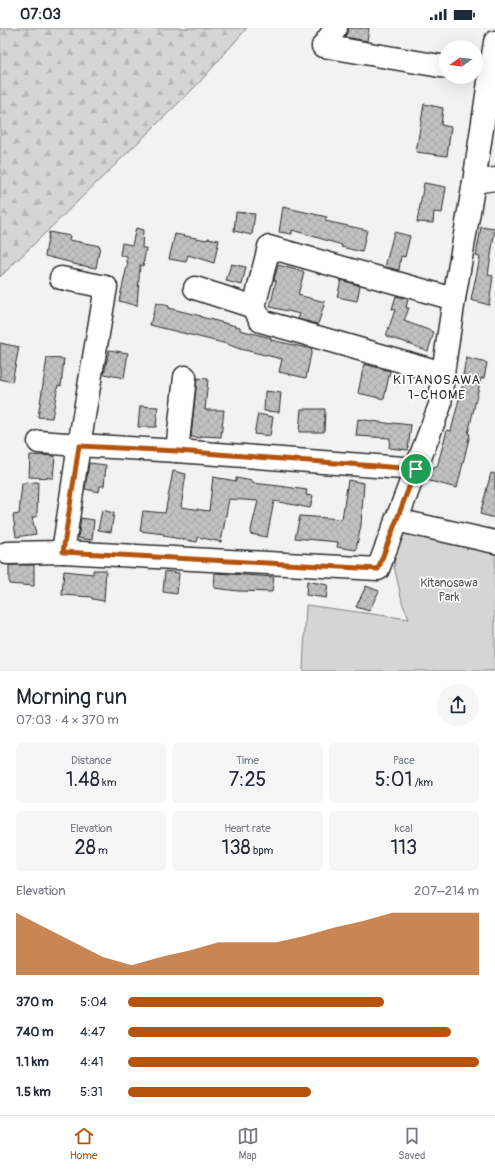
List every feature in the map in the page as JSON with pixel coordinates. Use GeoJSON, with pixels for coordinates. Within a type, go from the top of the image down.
{"type":"FeatureCollection","features":[{"type":"Feature","properties":{"kind":"street"},"geometry":{"type":"LineString","coordinates":[[336,28],[323,46],[439,66]]}},
{"type":"Feature","properties":{"kind":"street"},"geometry":{"type":"LineString","coordinates":[[483,73],[495,42]]}},
{"type":"Feature","properties":{"kind":"street"},"geometry":{"type":"LineString","coordinates":[[7,553],[63,552],[378,569],[440,405],[443,373],[454,299],[474,182],[481,84]]}},
{"type":"Feature","properties":{"kind":"street"},"geometry":{"type":"LineString","coordinates":[[474,182],[495,179]]}},
{"type":"Feature","properties":{"kind":"street"},"geometry":{"type":"LineString","coordinates":[[443,373],[261,321],[254,307],[269,247],[454,299]]}},
{"type":"Feature","properties":{"kind":"street"},"geometry":{"type":"LineString","coordinates":[[61,278],[106,288],[79,446],[63,552]]}},
{"type":"Feature","properties":{"kind":"street"},"geometry":{"type":"LineString","coordinates":[[195,288],[254,307]]}},
{"type":"Feature","properties":{"kind":"street"},"geometry":{"type":"LineString","coordinates":[[177,451],[185,377]]}},
{"type":"Feature","properties":{"kind":"street"},"geometry":{"type":"LineString","coordinates":[[39,442],[416,469]]}},
{"type":"Feature","properties":{"kind":"street"},"geometry":{"type":"LineString","coordinates":[[396,520],[495,542]]}},
{"type":"Feature","properties":{"kind":"green space"},"geometry":{"type":"Polygon","coordinates":[[[0,28],[247,28],[198,84],[0,277],[0,28]]]}},
{"type":"Feature","properties":{"kind":"green space","name":"Kitanosawa Park"},"geometry":{"type":"Polygon","coordinates":[[[400,530],[495,553],[495,671],[303,671],[306,605],[409,619],[403,605],[394,566],[400,530]]]}},
{"type":"Feature","properties":{"kind":"building"},"geometry":{"type":"Polygon","coordinates":[[[348,28],[369,28],[367,41],[345,37],[348,28]]]}},
{"type":"Feature","properties":{"kind":"building"},"geometry":{"type":"Polygon","coordinates":[[[424,104],[443,108],[441,125],[451,127],[447,156],[416,152],[424,104]]]}},
{"type":"Feature","properties":{"kind":"building"},"geometry":{"type":"Polygon","coordinates":[[[424,183],[446,187],[442,213],[434,212],[433,223],[417,222],[424,183]]]}},
{"type":"Feature","properties":{"kind":"building"},"geometry":{"type":"Polygon","coordinates":[[[283,207],[327,217],[325,221],[367,230],[362,252],[341,247],[342,245],[292,230],[292,234],[279,232],[283,207]]]}},
{"type":"Feature","properties":{"kind":"building"},"geometry":{"type":"Polygon","coordinates":[[[236,212],[255,214],[252,235],[234,231],[236,212]]]}},
{"type":"Feature","properties":{"kind":"building"},"geometry":{"type":"Polygon","coordinates":[[[481,227],[495,229],[488,275],[493,276],[489,305],[471,300],[480,257],[476,256],[481,227]]]}},
{"type":"Feature","properties":{"kind":"building"},"geometry":{"type":"Polygon","coordinates":[[[136,228],[143,230],[142,248],[146,248],[143,266],[140,265],[137,306],[119,301],[128,262],[127,257],[120,255],[122,243],[132,245],[136,228]]]}},
{"type":"Feature","properties":{"kind":"building"},"geometry":{"type":"Polygon","coordinates":[[[49,232],[70,236],[69,240],[100,246],[96,268],[73,264],[45,256],[49,232]]]}},
{"type":"Feature","properties":{"kind":"building"},"geometry":{"type":"Polygon","coordinates":[[[394,232],[410,236],[405,257],[401,256],[399,270],[385,267],[394,232]]]}},
{"type":"Feature","properties":{"kind":"building"},"geometry":{"type":"Polygon","coordinates":[[[175,234],[207,240],[208,238],[219,240],[214,263],[188,255],[186,262],[169,259],[175,234]]]}},
{"type":"Feature","properties":{"kind":"building"},"geometry":{"type":"Polygon","coordinates":[[[231,264],[246,267],[242,285],[226,281],[231,264]]]}},
{"type":"Feature","properties":{"kind":"building"},"geometry":{"type":"Polygon","coordinates":[[[278,265],[304,272],[298,295],[325,302],[318,324],[298,319],[300,314],[270,307],[278,265]]]}},
{"type":"Feature","properties":{"kind":"building"},"geometry":{"type":"Polygon","coordinates":[[[341,280],[360,286],[357,301],[337,297],[341,280]]]}},
{"type":"Feature","properties":{"kind":"building"},"geometry":{"type":"Polygon","coordinates":[[[396,296],[408,299],[406,308],[409,308],[404,321],[434,332],[428,351],[386,336],[395,310],[392,309],[396,296]]]}},
{"type":"Feature","properties":{"kind":"building"},"geometry":{"type":"Polygon","coordinates":[[[156,303],[169,306],[168,308],[240,327],[240,330],[271,338],[271,340],[312,349],[306,378],[279,372],[282,359],[150,325],[156,303]]]}},
{"type":"Feature","properties":{"kind":"building"},"geometry":{"type":"Polygon","coordinates":[[[0,343],[19,347],[12,382],[0,379],[0,343]]]}},
{"type":"Feature","properties":{"kind":"building"},"geometry":{"type":"Polygon","coordinates":[[[109,350],[128,353],[124,378],[104,374],[109,350]]]}},
{"type":"Feature","properties":{"kind":"building"},"geometry":{"type":"Polygon","coordinates":[[[47,358],[64,359],[61,386],[58,385],[52,418],[38,417],[47,358]]]}},
{"type":"Feature","properties":{"kind":"building"},"geometry":{"type":"Polygon","coordinates":[[[466,358],[487,363],[484,378],[481,378],[457,488],[426,480],[429,469],[437,467],[447,430],[451,431],[465,375],[463,375],[466,358]]]}},
{"type":"Feature","properties":{"kind":"building"},"geometry":{"type":"Polygon","coordinates":[[[364,364],[390,371],[384,399],[358,393],[364,364]]]}},
{"type":"Feature","properties":{"kind":"building"},"geometry":{"type":"Polygon","coordinates":[[[197,378],[208,379],[205,410],[224,410],[221,437],[191,437],[197,378]]]}},
{"type":"Feature","properties":{"kind":"building"},"geometry":{"type":"Polygon","coordinates":[[[265,391],[281,393],[279,412],[264,411],[265,391]]]}},
{"type":"Feature","properties":{"kind":"building"},"geometry":{"type":"Polygon","coordinates":[[[140,406],[158,407],[156,427],[138,427],[140,406]]]}},
{"type":"Feature","properties":{"kind":"building"},"geometry":{"type":"Polygon","coordinates":[[[301,409],[325,409],[324,432],[299,432],[301,409]]]}},
{"type":"Feature","properties":{"kind":"building"},"geometry":{"type":"Polygon","coordinates":[[[258,414],[273,417],[270,436],[254,434],[258,414]]]}},
{"type":"Feature","properties":{"kind":"building"},"geometry":{"type":"Polygon","coordinates":[[[358,419],[411,425],[408,450],[389,448],[390,438],[356,436],[358,419]]]}},
{"type":"Feature","properties":{"kind":"building"},"geometry":{"type":"Polygon","coordinates":[[[30,455],[55,456],[53,478],[29,477],[30,455]]]}},
{"type":"Feature","properties":{"kind":"building"},"geometry":{"type":"Polygon","coordinates":[[[89,463],[106,465],[104,486],[100,486],[99,492],[85,489],[89,463]]]}},
{"type":"Feature","properties":{"kind":"building"},"geometry":{"type":"Polygon","coordinates":[[[173,471],[186,474],[181,507],[209,511],[213,477],[236,481],[236,478],[252,481],[252,483],[307,490],[306,495],[313,496],[310,508],[274,501],[267,537],[250,534],[258,501],[229,499],[221,542],[198,537],[197,542],[164,536],[164,534],[140,531],[143,511],[165,513],[173,471]]]}},
{"type":"Feature","properties":{"kind":"building"},"geometry":{"type":"Polygon","coordinates":[[[491,473],[495,474],[495,518],[480,514],[491,473]]]}},
{"type":"Feature","properties":{"kind":"building"},"geometry":{"type":"Polygon","coordinates":[[[348,480],[364,483],[361,525],[356,550],[337,547],[338,542],[295,538],[300,516],[342,519],[348,480]]]}},
{"type":"Feature","properties":{"kind":"building"},"geometry":{"type":"Polygon","coordinates":[[[38,482],[37,516],[32,518],[36,534],[16,537],[13,515],[19,514],[22,483],[38,482]]]}},
{"type":"Feature","properties":{"kind":"building"},"geometry":{"type":"Polygon","coordinates":[[[102,510],[114,513],[111,532],[98,530],[102,510]]]}},
{"type":"Feature","properties":{"kind":"building"},"geometry":{"type":"Polygon","coordinates":[[[81,518],[94,520],[92,540],[78,538],[81,518]]]}},
{"type":"Feature","properties":{"kind":"building"},"geometry":{"type":"Polygon","coordinates":[[[9,565],[34,565],[34,586],[9,584],[9,565]]]}},
{"type":"Feature","properties":{"kind":"building"},"geometry":{"type":"Polygon","coordinates":[[[93,570],[106,570],[104,601],[92,599],[92,597],[62,595],[64,571],[93,574],[93,570]]]}},
{"type":"Feature","properties":{"kind":"building"},"geometry":{"type":"Polygon","coordinates":[[[165,571],[179,573],[177,594],[163,592],[165,571]]]}},
{"type":"Feature","properties":{"kind":"building"},"geometry":{"type":"Polygon","coordinates":[[[215,573],[274,577],[272,592],[238,591],[214,588],[215,573]]]}},
{"type":"Feature","properties":{"kind":"building"},"geometry":{"type":"Polygon","coordinates":[[[307,581],[328,585],[326,598],[306,595],[307,581]]]}},
{"type":"Feature","properties":{"kind":"building"},"geometry":{"type":"Polygon","coordinates":[[[366,586],[379,591],[369,611],[356,607],[366,586]]]}},
{"type":"Feature","properties":{"kind":"district","name":"KITANOSAWA 1-CHOME"},"geometry":{"type":"Point","coordinates":[437,386]}},
{"type":"Feature","properties":{"kind":"route"},"geometry":{"type":"LineString","coordinates":[[79,446],[177,451],[416,469],[378,569],[63,552],[79,446]]}}]}
